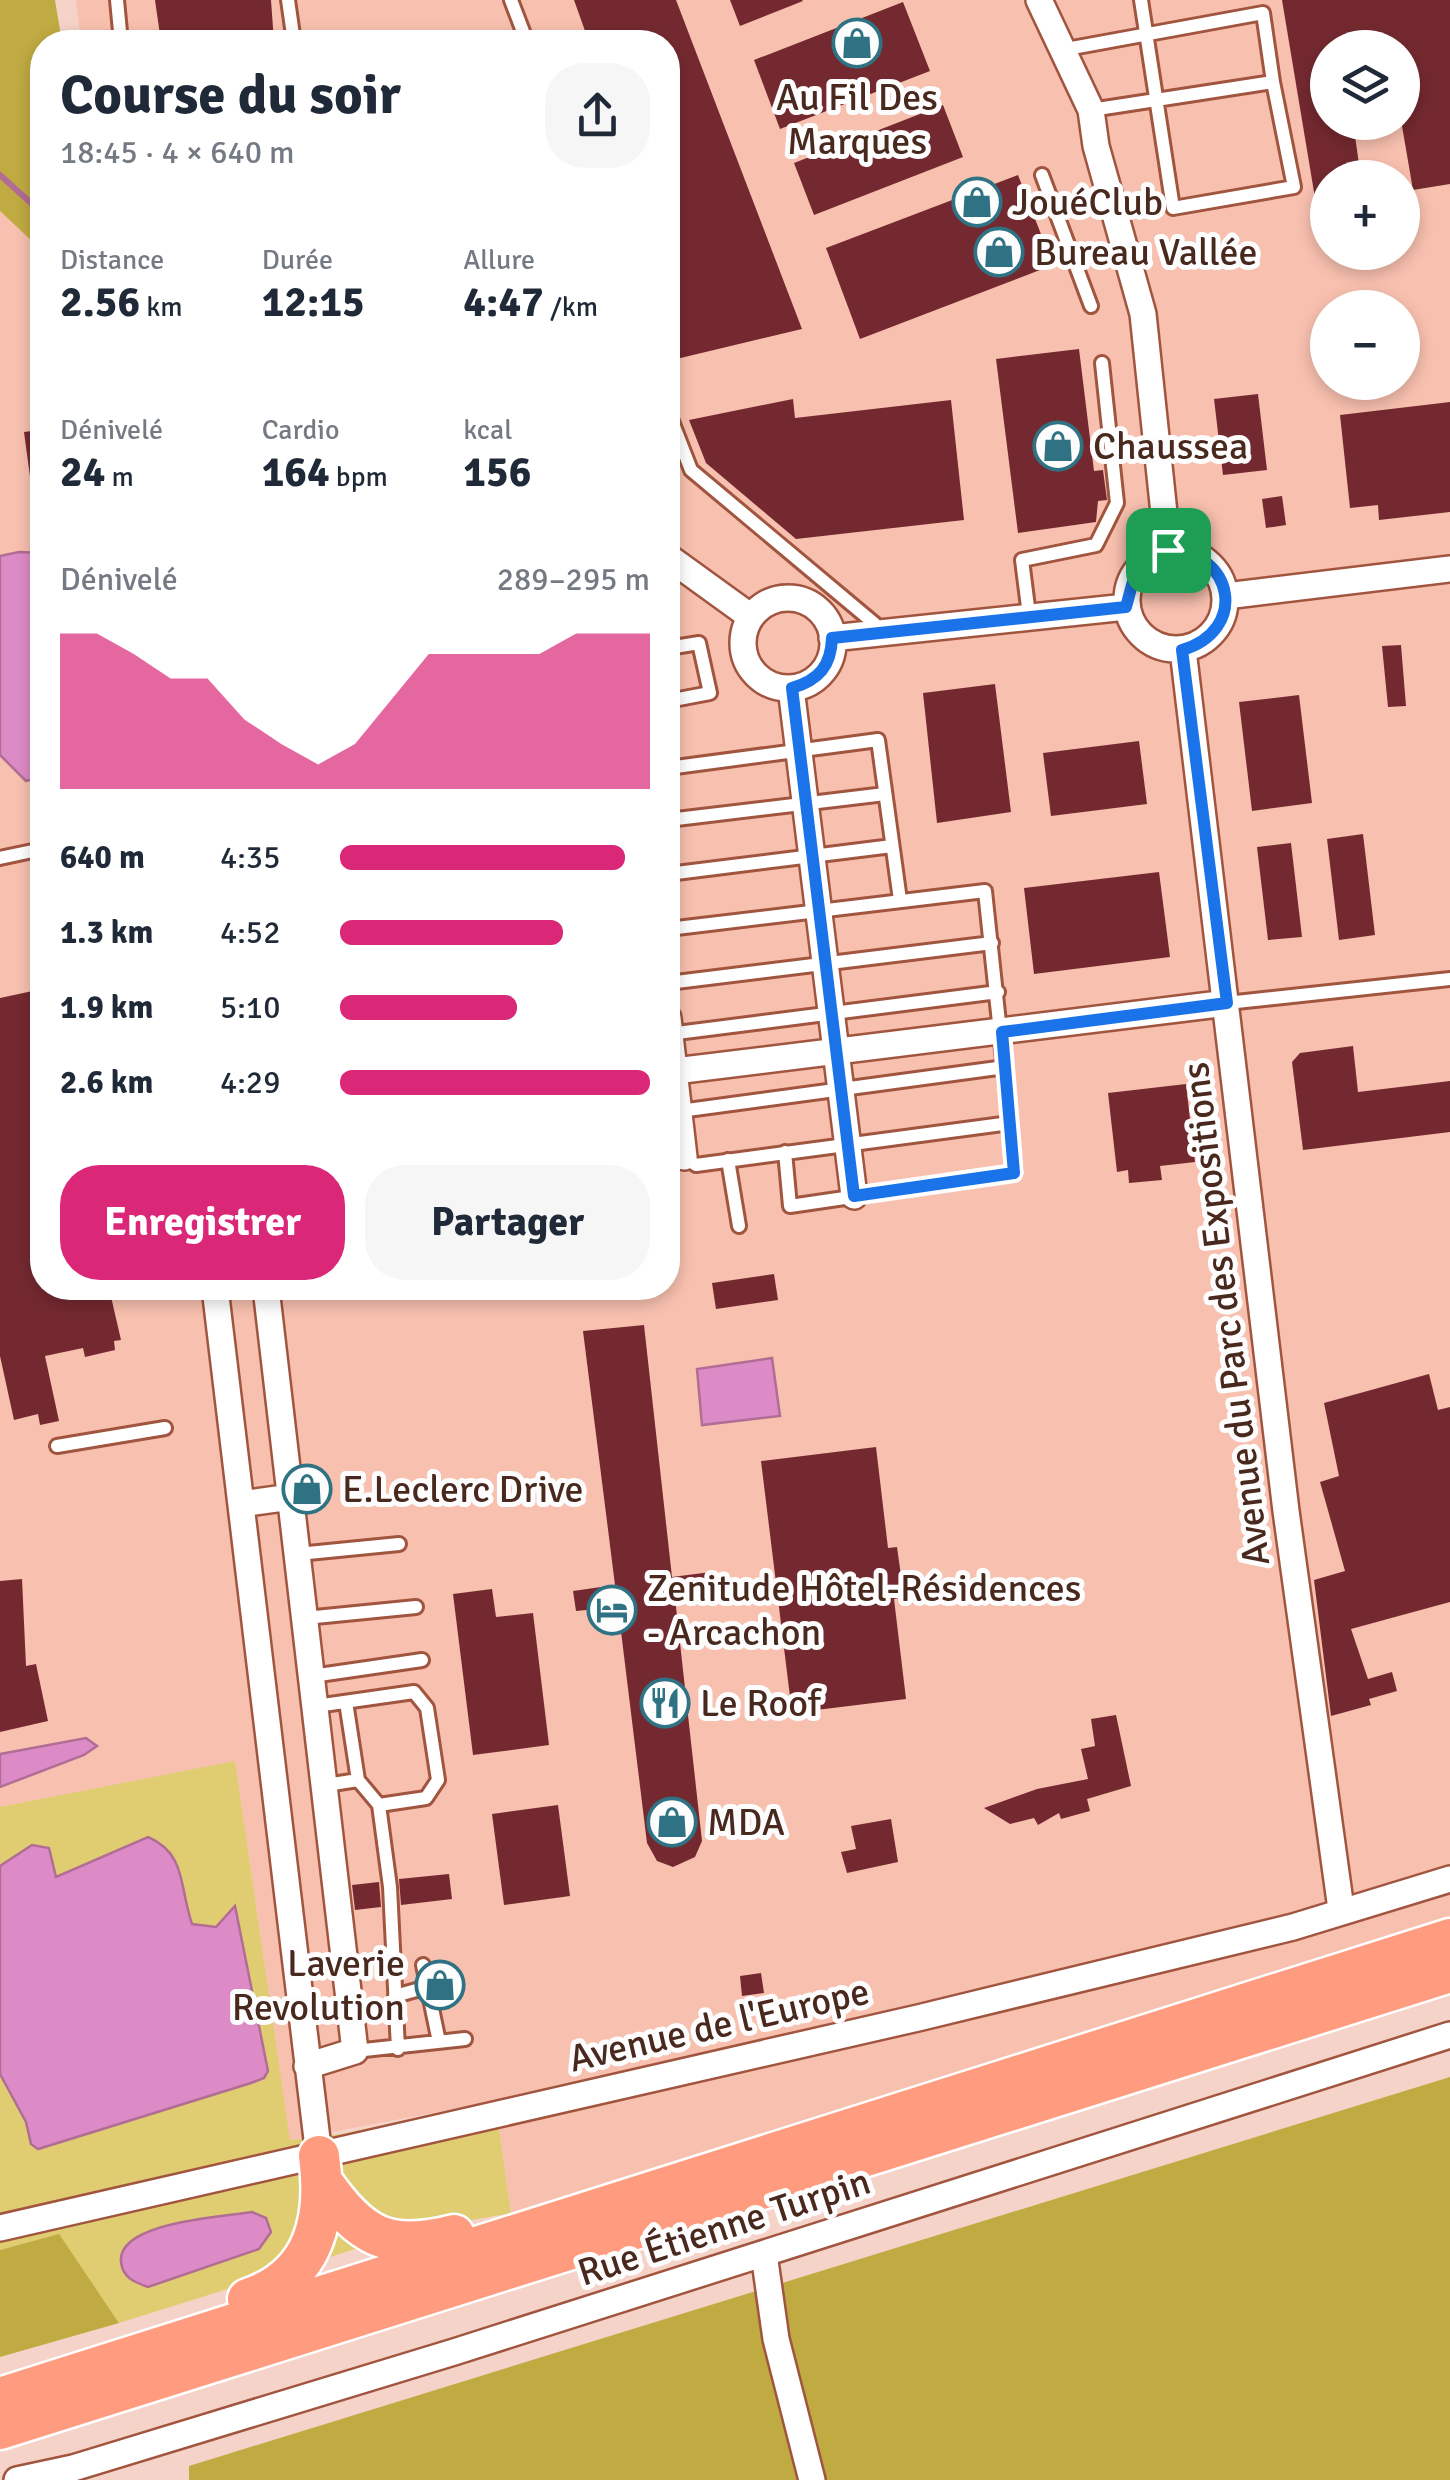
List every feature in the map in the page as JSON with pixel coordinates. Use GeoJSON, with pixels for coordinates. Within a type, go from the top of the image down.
{"type":"FeatureCollection","features":[{"type":"Feature","properties":{"kind":"highway"},"geometry":{"type":"LineString","coordinates":[[0,2398],[1450,1939]]}},
{"type":"Feature","properties":{"kind":"highway"},"geometry":{"type":"LineString","coordinates":[[0,2429],[1450,1972]]}},
{"type":"Feature","properties":{"kind":"highway"},"geometry":{"type":"LineString","coordinates":[[321,2169],[360,2228],[396,2242],[423,2243],[498,2223],[591,2211]]}},
{"type":"Feature","properties":{"kind":"highway"},"geometry":{"type":"LineString","coordinates":[[56,2380],[200,2316],[269,2292],[292,2278],[313,2242],[321,2169]]}},
{"type":"Feature","properties":{"kind":"street"},"geometry":{"type":"LineString","coordinates":[[1039,0],[1091,110],[1096,146],[1142,314],[1168,550]]}},
{"type":"Feature","properties":{"kind":"street"},"geometry":{"type":"LineString","coordinates":[[1168,550],[1196,555],[1210,564],[1226,596],[1220,624],[1210,637],[1182,650],[1149,642],[1137,632],[1126,607],[1136,570],[1168,550]]}},
{"type":"Feature","properties":{"kind":"street"},"geometry":{"type":"LineString","coordinates":[[680,566],[751,617]]}},
{"type":"Feature","properties":{"kind":"street"},"geometry":{"type":"LineString","coordinates":[[1226,596],[1450,569]]}},
{"type":"Feature","properties":{"kind":"street"},"geometry":{"type":"LineString","coordinates":[[799,599],[822,613],[832,638],[827,666],[818,677],[792,688],[764,681],[752,672],[742,645],[751,617],[772,600],[799,599]]}},
{"type":"Feature","properties":{"kind":"street"},"geometry":{"type":"LineString","coordinates":[[832,638],[1126,607]]}},
{"type":"Feature","properties":{"kind":"street","name":"Avenue du Parc des Expositions"},"geometry":{"type":"LineString","coordinates":[[1182,650],[1286,1512],[1341,1910]]}},
{"type":"Feature","properties":{"kind":"street"},"geometry":{"type":"LineString","coordinates":[[792,688],[854,1196]]}},
{"type":"Feature","properties":{"kind":"street"},"geometry":{"type":"LineString","coordinates":[[680,1070],[1227,1003]]}},
{"type":"Feature","properties":{"kind":"street"},"geometry":{"type":"LineString","coordinates":[[680,1111],[684,1157]]}},
{"type":"Feature","properties":{"kind":"street"},"geometry":{"type":"LineString","coordinates":[[216,1300],[321,2169]]}},
{"type":"Feature","properties":{"kind":"street"},"geometry":{"type":"LineString","coordinates":[[267,1300],[355,2051],[307,2066]]}},
{"type":"Feature","properties":{"kind":"street"},"geometry":{"type":"LineString","coordinates":[[241,1504],[291,1497]]}},
{"type":"Feature","properties":{"kind":"street","name":"Avenue de l'Europe"},"geometry":{"type":"LineString","coordinates":[[0,2228],[321,2169],[1293,1927],[1450,1879]]}},
{"type":"Feature","properties":{"kind":"street","name":"Rue Étienne Turpin"},"geometry":{"type":"LineString","coordinates":[[17,2480],[73,2468],[764,2254],[1450,2035]]}},
{"type":"Feature","properties":{"kind":"street"},"geometry":{"type":"LineString","coordinates":[[764,2254],[776,2339],[812,2480]]}},
{"type":"Feature","properties":{"kind":"lane"},"geometry":{"type":"LineString","coordinates":[[117,0],[120,30]]}},
{"type":"Feature","properties":{"kind":"lane"},"geometry":{"type":"LineString","coordinates":[[288,0],[292,30]]}},
{"type":"Feature","properties":{"kind":"lane"},"geometry":{"type":"LineString","coordinates":[[511,0],[522,30]]}},
{"type":"Feature","properties":{"kind":"lane"},"geometry":{"type":"LineString","coordinates":[[1061,50],[1145,34],[1262,6],[1294,187],[1172,208],[1154,100],[1145,34],[1140,0]]}},
{"type":"Feature","properties":{"kind":"lane"},"geometry":{"type":"LineString","coordinates":[[1091,110],[1273,82]]}},
{"type":"Feature","properties":{"kind":"lane"},"geometry":{"type":"LineString","coordinates":[[1042,175],[1092,306]]}},
{"type":"Feature","properties":{"kind":"lane"},"geometry":{"type":"LineString","coordinates":[[1029,615],[1022,560],[1096,546],[1117,503],[1102,363]]}},
{"type":"Feature","properties":{"kind":"lane"},"geometry":{"type":"LineString","coordinates":[[680,442],[691,470],[874,624],[875,634]]}},
{"type":"Feature","properties":{"kind":"lane"},"geometry":{"type":"LineString","coordinates":[[680,646],[699,643],[710,693],[680,699]]}},
{"type":"Feature","properties":{"kind":"lane"},"geometry":{"type":"LineString","coordinates":[[680,766],[878,740],[900,900]]}},
{"type":"Feature","properties":{"kind":"lane"},"geometry":{"type":"LineString","coordinates":[[680,819],[885,794]]}},
{"type":"Feature","properties":{"kind":"lane"},"geometry":{"type":"LineString","coordinates":[[680,872],[892,846]]}},
{"type":"Feature","properties":{"kind":"lane"},"geometry":{"type":"LineString","coordinates":[[0,858],[30,851]]}},
{"type":"Feature","properties":{"kind":"lane"},"geometry":{"type":"LineString","coordinates":[[680,928],[985,892],[1014,1173],[790,1206],[785,1152]]}},
{"type":"Feature","properties":{"kind":"lane"},"geometry":{"type":"LineString","coordinates":[[680,981],[992,943]]}},
{"type":"Feature","properties":{"kind":"lane"},"geometry":{"type":"LineString","coordinates":[[1227,1003],[1450,978]]}},
{"type":"Feature","properties":{"kind":"lane"},"geometry":{"type":"LineString","coordinates":[[680,1025],[830,1013],[998,992]]}},
{"type":"Feature","properties":{"kind":"lane"},"geometry":{"type":"LineString","coordinates":[[680,1111],[1006,1068]]}},
{"type":"Feature","properties":{"kind":"lane"},"geometry":{"type":"LineString","coordinates":[[684,1157],[696,1165],[1010,1123]]}},
{"type":"Feature","properties":{"kind":"lane"},"geometry":{"type":"LineString","coordinates":[[728,1160],[739,1226]]}},
{"type":"Feature","properties":{"kind":"lane"},"geometry":{"type":"LineString","coordinates":[[57,1446],[165,1428]]}},
{"type":"Feature","properties":{"kind":"lane"},"geometry":{"type":"LineString","coordinates":[[298,1554],[400,1544]]}},
{"type":"Feature","properties":{"kind":"lane"},"geometry":{"type":"LineString","coordinates":[[305,1618],[416,1607]]}},
{"type":"Feature","properties":{"kind":"lane"},"geometry":{"type":"LineString","coordinates":[[312,1676],[422,1660]]}},
{"type":"Feature","properties":{"kind":"lane"},"geometry":{"type":"LineString","coordinates":[[316,1706],[414,1692],[427,1708],[438,1780],[426,1798],[379,1805]]}},
{"type":"Feature","properties":{"kind":"lane"},"geometry":{"type":"LineString","coordinates":[[346,1702],[358,1780],[379,1805],[390,1887],[398,2049]]}},
{"type":"Feature","properties":{"kind":"lane"},"geometry":{"type":"LineString","coordinates":[[326,1784],[358,1780]]}},
{"type":"Feature","properties":{"kind":"lane"},"geometry":{"type":"LineString","coordinates":[[424,1965],[439,2042]]}},
{"type":"Feature","properties":{"kind":"lane"},"geometry":{"type":"LineString","coordinates":[[395,1996],[427,1987]]}},
{"type":"Feature","properties":{"kind":"lane"},"geometry":{"type":"LineString","coordinates":[[355,2051],[398,2049],[466,2038]]}},
{"type":"Feature","properties":{"kind":"shaded area"},"geometry":{"type":"Polygon","coordinates":[[[0,0],[55,0],[60,30],[30,30],[30,239],[0,211],[0,0]]]}},
{"type":"Feature","properties":{"kind":"shaded area"},"geometry":{"type":"Polygon","coordinates":[[[76,0],[1450,0],[1450,1917],[511,2213],[495,2101],[290,2140],[235,1762],[0,1807],[0,211],[30,239],[30,1300],[680,1300],[680,30],[80,30],[76,0]]]}},
{"type":"Feature","properties":{"kind":"shaded area"},"geometry":{"type":"Polygon","coordinates":[[[30,552],[30,780],[26,781],[0,755],[0,556],[30,552]]]}},
{"type":"Feature","properties":{"kind":"shaded area"},"geometry":{"type":"Polygon","coordinates":[[[772,1358],[780,1416],[702,1425],[697,1369],[772,1358]]]}},
{"type":"Feature","properties":{"kind":"shaded area"},"geometry":{"type":"Polygon","coordinates":[[[86,1738],[97,1746],[84,1755],[0,1787],[0,1754],[86,1738]]]}},
{"type":"Feature","properties":{"kind":"shaded area"},"geometry":{"type":"Polygon","coordinates":[[[235,1761],[290,2140],[342,2134],[495,2101],[511,2213],[416,2230],[119,2323],[59,2235],[0,2250],[0,1807],[235,1761]]]}},
{"type":"Feature","properties":{"kind":"shaded area"},"geometry":{"type":"Polygon","coordinates":[[[148,1837],[161,1844],[176,1862],[192,1924],[216,1927],[235,1906],[268,2071],[264,2078],[251,2083],[38,2149],[31,2144],[26,2122],[0,2074],[0,1866],[32,1845],[49,1848],[56,1877],[148,1837]]]}},
{"type":"Feature","properties":{"kind":"shaded area"},"geometry":{"type":"Polygon","coordinates":[[[1450,2077],[1450,2480],[189,2480],[189,2466],[1450,2077]]]}},
{"type":"Feature","properties":{"kind":"shaded area"},"geometry":{"type":"Polygon","coordinates":[[[252,2212],[266,2218],[271,2232],[259,2249],[148,2287],[124,2272],[124,2249],[153,2230],[196,2219],[252,2212]]]}},
{"type":"Feature","properties":{"kind":"shaded area"},"geometry":{"type":"Polygon","coordinates":[[[59,2234],[119,2323],[0,2357],[0,2250],[59,2234]]]}},
{"type":"Feature","properties":{"kind":"building"},"geometry":{"type":"Polygon","coordinates":[[[155,0],[271,0],[273,30],[159,30],[155,0]]]}},
{"type":"Feature","properties":{"kind":"building"},"geometry":{"type":"Polygon","coordinates":[[[574,0],[676,0],[802,329],[680,358],[680,30],[585,30],[574,0]]]}},
{"type":"Feature","properties":{"kind":"building"},"geometry":{"type":"Polygon","coordinates":[[[730,0],[802,0],[803,1],[740,26],[730,0]]]}},
{"type":"Feature","properties":{"kind":"building"},"geometry":{"type":"Polygon","coordinates":[[[1282,0],[1450,0],[1450,184],[1420,189],[1420,160],[1408,160],[1404,140],[1420,140],[1420,30],[1310,30],[1310,140],[1356,140],[1358,160],[1310,160],[1310,168],[1282,0]]]}},
{"type":"Feature","properties":{"kind":"building"},"geometry":{"type":"Polygon","coordinates":[[[903,2],[930,71],[780,129],[754,60],[903,2]]]}},
{"type":"Feature","properties":{"kind":"building"},"geometry":{"type":"Polygon","coordinates":[[[943,105],[963,157],[814,215],[794,163],[943,105]]]}},
{"type":"Feature","properties":{"kind":"building"},"geometry":{"type":"Polygon","coordinates":[[[1018,175],[1053,265],[860,339],[826,248],[1018,175]]]}},
{"type":"Feature","properties":{"kind":"building"},"geometry":{"type":"Polygon","coordinates":[[[1079,349],[1094,471],[1103,470],[1107,500],[1098,501],[1096,522],[1018,533],[996,359],[1079,349]]]}},
{"type":"Feature","properties":{"kind":"building"},"geometry":{"type":"Polygon","coordinates":[[[1258,394],[1267,470],[1223,475],[1214,399],[1258,394]]]}},
{"type":"Feature","properties":{"kind":"building"},"geometry":{"type":"Polygon","coordinates":[[[793,399],[795,418],[951,400],[964,520],[796,539],[706,463],[689,420],[793,399]]]}},
{"type":"Feature","properties":{"kind":"building"},"geometry":{"type":"Polygon","coordinates":[[[1450,402],[1450,512],[1379,520],[1378,505],[1350,508],[1340,415],[1450,402]]]}},
{"type":"Feature","properties":{"kind":"building"},"geometry":{"type":"Polygon","coordinates":[[[30,431],[30,476],[24,432],[30,431]]]}},
{"type":"Feature","properties":{"kind":"building"},"geometry":{"type":"Polygon","coordinates":[[[1282,496],[1286,525],[1266,528],[1262,499],[1282,496]]]}},
{"type":"Feature","properties":{"kind":"building"},"geometry":{"type":"Polygon","coordinates":[[[1401,645],[1406,706],[1388,707],[1382,646],[1401,645]]]}},
{"type":"Feature","properties":{"kind":"building"},"geometry":{"type":"Polygon","coordinates":[[[995,684],[1011,812],[937,823],[923,693],[995,684]]]}},
{"type":"Feature","properties":{"kind":"building"},"geometry":{"type":"Polygon","coordinates":[[[1299,695],[1312,803],[1252,811],[1239,702],[1299,695]]]}},
{"type":"Feature","properties":{"kind":"building"},"geometry":{"type":"Polygon","coordinates":[[[1139,741],[1147,804],[1051,816],[1043,753],[1139,741]]]}},
{"type":"Feature","properties":{"kind":"building"},"geometry":{"type":"Polygon","coordinates":[[[1363,834],[1375,935],[1339,940],[1327,839],[1363,834]]]}},
{"type":"Feature","properties":{"kind":"building"},"geometry":{"type":"Polygon","coordinates":[[[1291,843],[1302,937],[1268,940],[1257,847],[1291,843]]]}},
{"type":"Feature","properties":{"kind":"building"},"geometry":{"type":"Polygon","coordinates":[[[1159,872],[1170,957],[1034,974],[1024,888],[1159,872]]]}},
{"type":"Feature","properties":{"kind":"building"},"geometry":{"type":"Polygon","coordinates":[[[30,992],[30,1300],[112,1300],[121,1340],[114,1341],[115,1350],[85,1357],[83,1348],[45,1356],[59,1421],[40,1425],[38,1414],[14,1420],[0,1356],[0,998],[30,992]]]}},
{"type":"Feature","properties":{"kind":"building"},"geometry":{"type":"Polygon","coordinates":[[[1353,1046],[1358,1092],[1450,1081],[1450,1132],[1303,1150],[1292,1062],[1300,1053],[1353,1046]]]}},
{"type":"Feature","properties":{"kind":"building"},"geometry":{"type":"Polygon","coordinates":[[[1186,1084],[1195,1162],[1160,1166],[1162,1180],[1129,1183],[1128,1170],[1117,1172],[1108,1093],[1186,1084]]]}},
{"type":"Feature","properties":{"kind":"building"},"geometry":{"type":"Polygon","coordinates":[[[774,1274],[778,1300],[716,1309],[712,1283],[774,1274]]]}},
{"type":"Feature","properties":{"kind":"building"},"geometry":{"type":"Polygon","coordinates":[[[644,1325],[672,1577],[711,1572],[714,1592],[675,1598],[702,1841],[695,1857],[673,1867],[657,1861],[647,1843],[618,1607],[576,1611],[573,1591],[615,1585],[583,1331],[644,1325]]]}},
{"type":"Feature","properties":{"kind":"building"},"geometry":{"type":"Polygon","coordinates":[[[1429,1374],[1438,1410],[1450,1407],[1450,1602],[1351,1629],[1368,1679],[1392,1672],[1397,1691],[1369,1699],[1371,1705],[1331,1716],[1314,1580],[1345,1571],[1320,1482],[1339,1476],[1324,1403],[1429,1374]]]}},
{"type":"Feature","properties":{"kind":"building"},"geometry":{"type":"Polygon","coordinates":[[[876,1447],[888,1548],[897,1547],[904,1597],[894,1599],[906,1699],[792,1713],[761,1461],[876,1447]]]}},
{"type":"Feature","properties":{"kind":"building"},"geometry":{"type":"Polygon","coordinates":[[[22,1579],[26,1666],[36,1664],[48,1721],[0,1732],[0,1581],[22,1579]]]}},
{"type":"Feature","properties":{"kind":"building"},"geometry":{"type":"Polygon","coordinates":[[[492,1589],[496,1617],[533,1613],[549,1745],[473,1755],[453,1594],[492,1589]]]}},
{"type":"Feature","properties":{"kind":"building"},"geometry":{"type":"Polygon","coordinates":[[[1116,1715],[1131,1786],[1087,1799],[1090,1811],[1061,1819],[1059,1813],[1038,1825],[1034,1818],[1010,1824],[984,1808],[1037,1789],[1088,1779],[1081,1749],[1095,1746],[1091,1719],[1116,1715]]]}},
{"type":"Feature","properties":{"kind":"building"},"geometry":{"type":"Polygon","coordinates":[[[558,1805],[570,1896],[504,1905],[492,1814],[558,1805]]]}},
{"type":"Feature","properties":{"kind":"building"},"geometry":{"type":"Polygon","coordinates":[[[891,1819],[898,1862],[847,1873],[841,1852],[856,1849],[851,1826],[891,1819]]]}},
{"type":"Feature","properties":{"kind":"building"},"geometry":{"type":"Polygon","coordinates":[[[449,1874],[452,1899],[401,1905],[399,1879],[449,1874]]]}},
{"type":"Feature","properties":{"kind":"building"},"geometry":{"type":"Polygon","coordinates":[[[379,1882],[381,1907],[355,1910],[352,1885],[379,1882]]]}},
{"type":"Feature","properties":{"kind":"building"},"geometry":{"type":"Polygon","coordinates":[[[761,1973],[764,1993],[742,1996],[740,1976],[761,1973]]]}},
{"type":"Feature","properties":{"kind":"waterway"},"geometry":{"type":"LineString","coordinates":[[0,175],[30,202]]}},
{"type":"Feature","properties":{"kind":"place","name":"Au Fil Des Marques"},"geometry":{"type":"Point","coordinates":[857,43]}},
{"type":"Feature","properties":{"kind":"place","name":"JouéClub"},"geometry":{"type":"Point","coordinates":[977,202]}},
{"type":"Feature","properties":{"kind":"place","name":"Bureau Vallée"},"geometry":{"type":"Point","coordinates":[999,252]}},
{"type":"Feature","properties":{"kind":"place","name":"Chaussea"},"geometry":{"type":"Point","coordinates":[1058,446]}},
{"type":"Feature","properties":{"kind":"place","name":"E.Leclerc Drive"},"geometry":{"type":"Point","coordinates":[307,1489]}},
{"type":"Feature","properties":{"kind":"place","name":"Zenitude Hôtel-Résidences - Arcachon"},"geometry":{"type":"Point","coordinates":[612,1610]}},
{"type":"Feature","properties":{"kind":"place","name":"Le Roof"},"geometry":{"type":"Point","coordinates":[665,1703]}},
{"type":"Feature","properties":{"kind":"place","name":"MDA"},"geometry":{"type":"Point","coordinates":[672,1822]}},
{"type":"Feature","properties":{"kind":"place","name":"Laverie Revolution"},"geometry":{"type":"Point","coordinates":[440,1985]}},
{"type":"Feature","properties":{"kind":"route"},"geometry":{"type":"LineString","coordinates":[[1168,550],[1196,555],[1210,564],[1220,577],[1226,596],[1220,624],[1210,637],[1182,650],[1227,1003],[1002,1032],[1014,1173],[854,1196],[792,688],[818,677],[827,666],[832,638],[1126,607],[1128,585],[1136,570],[1168,550]]}}]}
